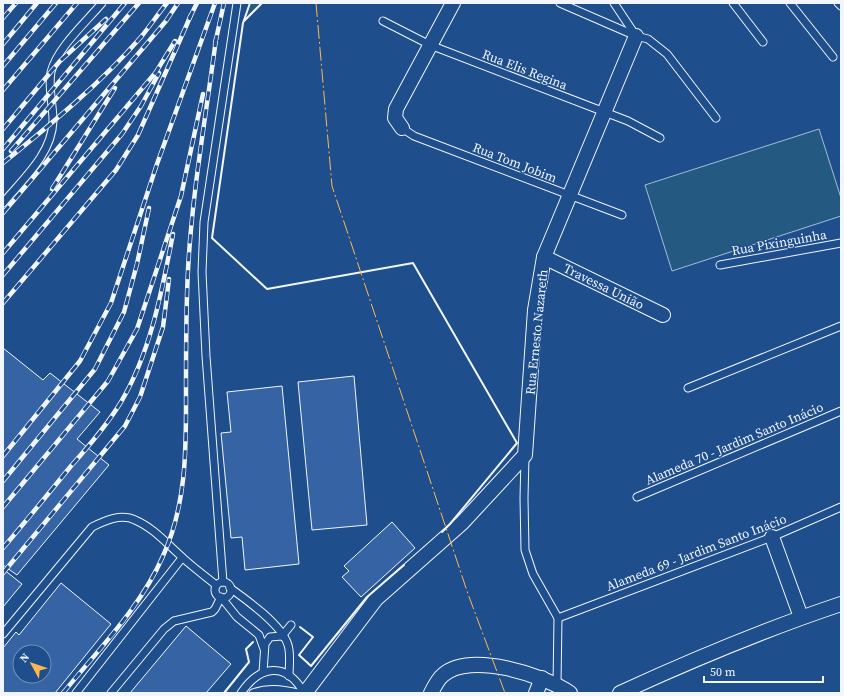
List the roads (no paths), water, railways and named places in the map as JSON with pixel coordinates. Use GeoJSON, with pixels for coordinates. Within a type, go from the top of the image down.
{"type":"FeatureCollection","features":[{"type":"Feature","properties":{"kind":"street"},"geometry":{"type":"LineString","coordinates":[[402,128],[396,118],[396,109],[453,3]]}},
{"type":"Feature","properties":{"kind":"street","name":"Rua Ernesto Nazareth"},"geometry":{"type":"LineString","coordinates":[[525,455],[535,310],[544,257],[568,195],[636,36]]}},
{"type":"Feature","properties":{"kind":"street","name":"Travessa União"},"geometry":{"type":"LineString","coordinates":[[544,257],[664,315]]}},
{"type":"Feature","properties":{"kind":"street"},"geometry":{"type":"LineString","coordinates":[[304,693],[376,599],[462,523],[525,455]]}},
{"type":"Feature","properties":{"kind":"street"},"geometry":{"type":"LineString","coordinates":[[772,537],[801,617]]}},
{"type":"Feature","properties":{"kind":"street"},"geometry":{"type":"LineString","coordinates":[[620,693],[661,674],[801,617],[841,604]]}},
{"type":"Feature","properties":{"kind":"street"},"geometry":{"type":"LineString","coordinates":[[431,693],[442,675],[452,670],[468,666],[484,665],[542,678],[557,684],[570,693]]}},
{"type":"Feature","properties":{"kind":"street"},"geometry":{"type":"LineString","coordinates":[[536,693],[542,678]]}},
{"type":"Feature","properties":{"kind":"lane"},"geometry":{"type":"LineString","coordinates":[[3,203],[43,153],[50,140],[53,122],[51,72],[62,50],[102,3]]}},
{"type":"Feature","properties":{"kind":"lane"},"geometry":{"type":"LineString","coordinates":[[237,3],[204,222],[202,272],[206,364],[220,583],[215,592],[221,597],[237,617],[259,635],[264,649]]}},
{"type":"Feature","properties":{"kind":"lane"},"geometry":{"type":"LineString","coordinates":[[560,3],[636,36],[648,39],[667,54],[716,118]]}},
{"type":"Feature","properties":{"kind":"lane"},"geometry":{"type":"LineString","coordinates":[[614,3],[636,36]]}},
{"type":"Feature","properties":{"kind":"lane"},"geometry":{"type":"LineString","coordinates":[[733,3],[763,42]]}},
{"type":"Feature","properties":{"kind":"lane"},"geometry":{"type":"LineString","coordinates":[[790,3],[833,57]]}},
{"type":"Feature","properties":{"kind":"lane"},"geometry":{"type":"LineString","coordinates":[[838,3],[841,6]]}},
{"type":"Feature","properties":{"kind":"lane","name":"Rua Elis Regina"},"geometry":{"type":"LineString","coordinates":[[383,21],[430,45],[634,123],[660,138]]}},
{"type":"Feature","properties":{"kind":"lane","name":"Rua Tom Jobim"},"geometry":{"type":"LineString","coordinates":[[402,128],[414,136],[622,215]]}},
{"type":"Feature","properties":{"kind":"lane","name":"Rua Pixinguinha"},"geometry":{"type":"LineString","coordinates":[[720,265],[841,242]]}},
{"type":"Feature","properties":{"kind":"lane"},"geometry":{"type":"LineString","coordinates":[[688,388],[841,326]]}},
{"type":"Feature","properties":{"kind":"lane","name":"Alameda 70 - Jardim Santo Inácio"},"geometry":{"type":"LineString","coordinates":[[637,497],[841,411]]}},
{"type":"Feature","properties":{"kind":"lane","name":"Rua Ernesto Nazareth"},"geometry":{"type":"LineString","coordinates":[[525,455],[525,550],[533,574],[558,618]]}},
{"type":"Feature","properties":{"kind":"lane","name":"Alameda 69 - Jardim Santo Inácio"},"geometry":{"type":"LineString","coordinates":[[558,618],[772,537],[841,507]]}},
{"type":"Feature","properties":{"kind":"lane"},"geometry":{"type":"LineString","coordinates":[[3,634],[92,528],[107,520],[121,518],[135,519],[168,543],[182,558],[220,583],[228,584],[230,588],[271,622],[288,646],[290,676]]}},
{"type":"Feature","properties":{"kind":"lane"},"geometry":{"type":"LineString","coordinates":[[76,693],[182,558]]}},
{"type":"Feature","properties":{"kind":"lane"},"geometry":{"type":"LineString","coordinates":[[111,693],[164,629],[174,621],[212,612],[215,610],[221,597],[228,595],[230,588]]}},
{"type":"Feature","properties":{"kind":"lane"},"geometry":{"type":"LineString","coordinates":[[557,684],[558,618]]}},
{"type":"Feature","properties":{"kind":"lane"},"geometry":{"type":"LineString","coordinates":[[263,672],[265,644],[270,638],[282,636],[291,626]]}},
{"type":"Feature","properties":{"kind":"lane"},"geometry":{"type":"LineString","coordinates":[[241,693],[252,680],[263,672],[274,671],[290,676],[295,680],[304,693]]}},
{"type":"Feature","properties":{"kind":"lane"},"geometry":{"type":"LineString","coordinates":[[253,693],[274,689],[299,693]]}},
{"type":"Feature","properties":{"kind":"railway"},"geometry":{"type":"LineString","coordinates":[[3,18],[16,3]]}},
{"type":"Feature","properties":{"kind":"railway"},"geometry":{"type":"LineString","coordinates":[[3,44],[37,3]]}},
{"type":"Feature","properties":{"kind":"railway"},"geometry":{"type":"LineString","coordinates":[[3,66],[56,3]]}},
{"type":"Feature","properties":{"kind":"railway"},"geometry":{"type":"LineString","coordinates":[[3,90],[77,3]]}},
{"type":"Feature","properties":{"kind":"railway"},"geometry":{"type":"LineString","coordinates":[[3,149],[125,3]]}},
{"type":"Feature","properties":{"kind":"railway"},"geometry":{"type":"LineString","coordinates":[[11,151],[139,3]]}},
{"type":"Feature","properties":{"kind":"railway"},"geometry":{"type":"LineString","coordinates":[[3,163],[57,119],[109,71],[141,37],[167,3]]}},
{"type":"Feature","properties":{"kind":"railway"},"geometry":{"type":"LineString","coordinates":[[3,213],[166,21],[178,3]]}},
{"type":"Feature","properties":{"kind":"railway"},"geometry":{"type":"LineString","coordinates":[[189,19],[197,3]]}},
{"type":"Feature","properties":{"kind":"railway"},"geometry":{"type":"LineString","coordinates":[[3,456],[80,361],[111,303],[157,164],[215,3]]}},
{"type":"Feature","properties":{"kind":"railway"},"geometry":{"type":"LineString","coordinates":[[215,44],[224,3]]}},
{"type":"Feature","properties":{"kind":"railway"},"geometry":{"type":"LineString","coordinates":[[3,303],[116,170],[138,135],[191,15]]}},
{"type":"Feature","properties":{"kind":"railway"},"geometry":{"type":"LineString","coordinates":[[3,129],[60,61],[106,19]]}},
{"type":"Feature","properties":{"kind":"railway"},"geometry":{"type":"LineString","coordinates":[[63,693],[118,628],[143,593],[163,556],[177,514],[184,472],[186,428],[186,313],[190,241],[196,183],[216,39]]}},
{"type":"Feature","properties":{"kind":"railway"},"geometry":{"type":"LineString","coordinates":[[3,253],[156,72],[175,41]]}},
{"type":"Feature","properties":{"kind":"railway"},"geometry":{"type":"LineString","coordinates":[[3,275],[122,134],[141,106],[159,73]]}},
{"type":"Feature","properties":{"kind":"railway"},"geometry":{"type":"LineString","coordinates":[[52,189],[115,88]]}},
{"type":"Feature","properties":{"kind":"railway"},"geometry":{"type":"LineString","coordinates":[[3,507],[108,381],[137,329],[181,196],[203,94]]}},
{"type":"Feature","properties":{"kind":"railway"},"geometry":{"type":"LineString","coordinates":[[3,481],[95,369],[124,312],[137,264],[149,208]]}},
{"type":"Feature","properties":{"kind":"railway"},"geometry":{"type":"LineString","coordinates":[[3,548],[98,435],[121,402],[131,383],[148,342],[160,299],[173,234]]}},
{"type":"Feature","properties":{"kind":"railway"},"geometry":{"type":"LineString","coordinates":[[3,573],[125,426],[140,397],[163,327],[169,279]]}}]}
